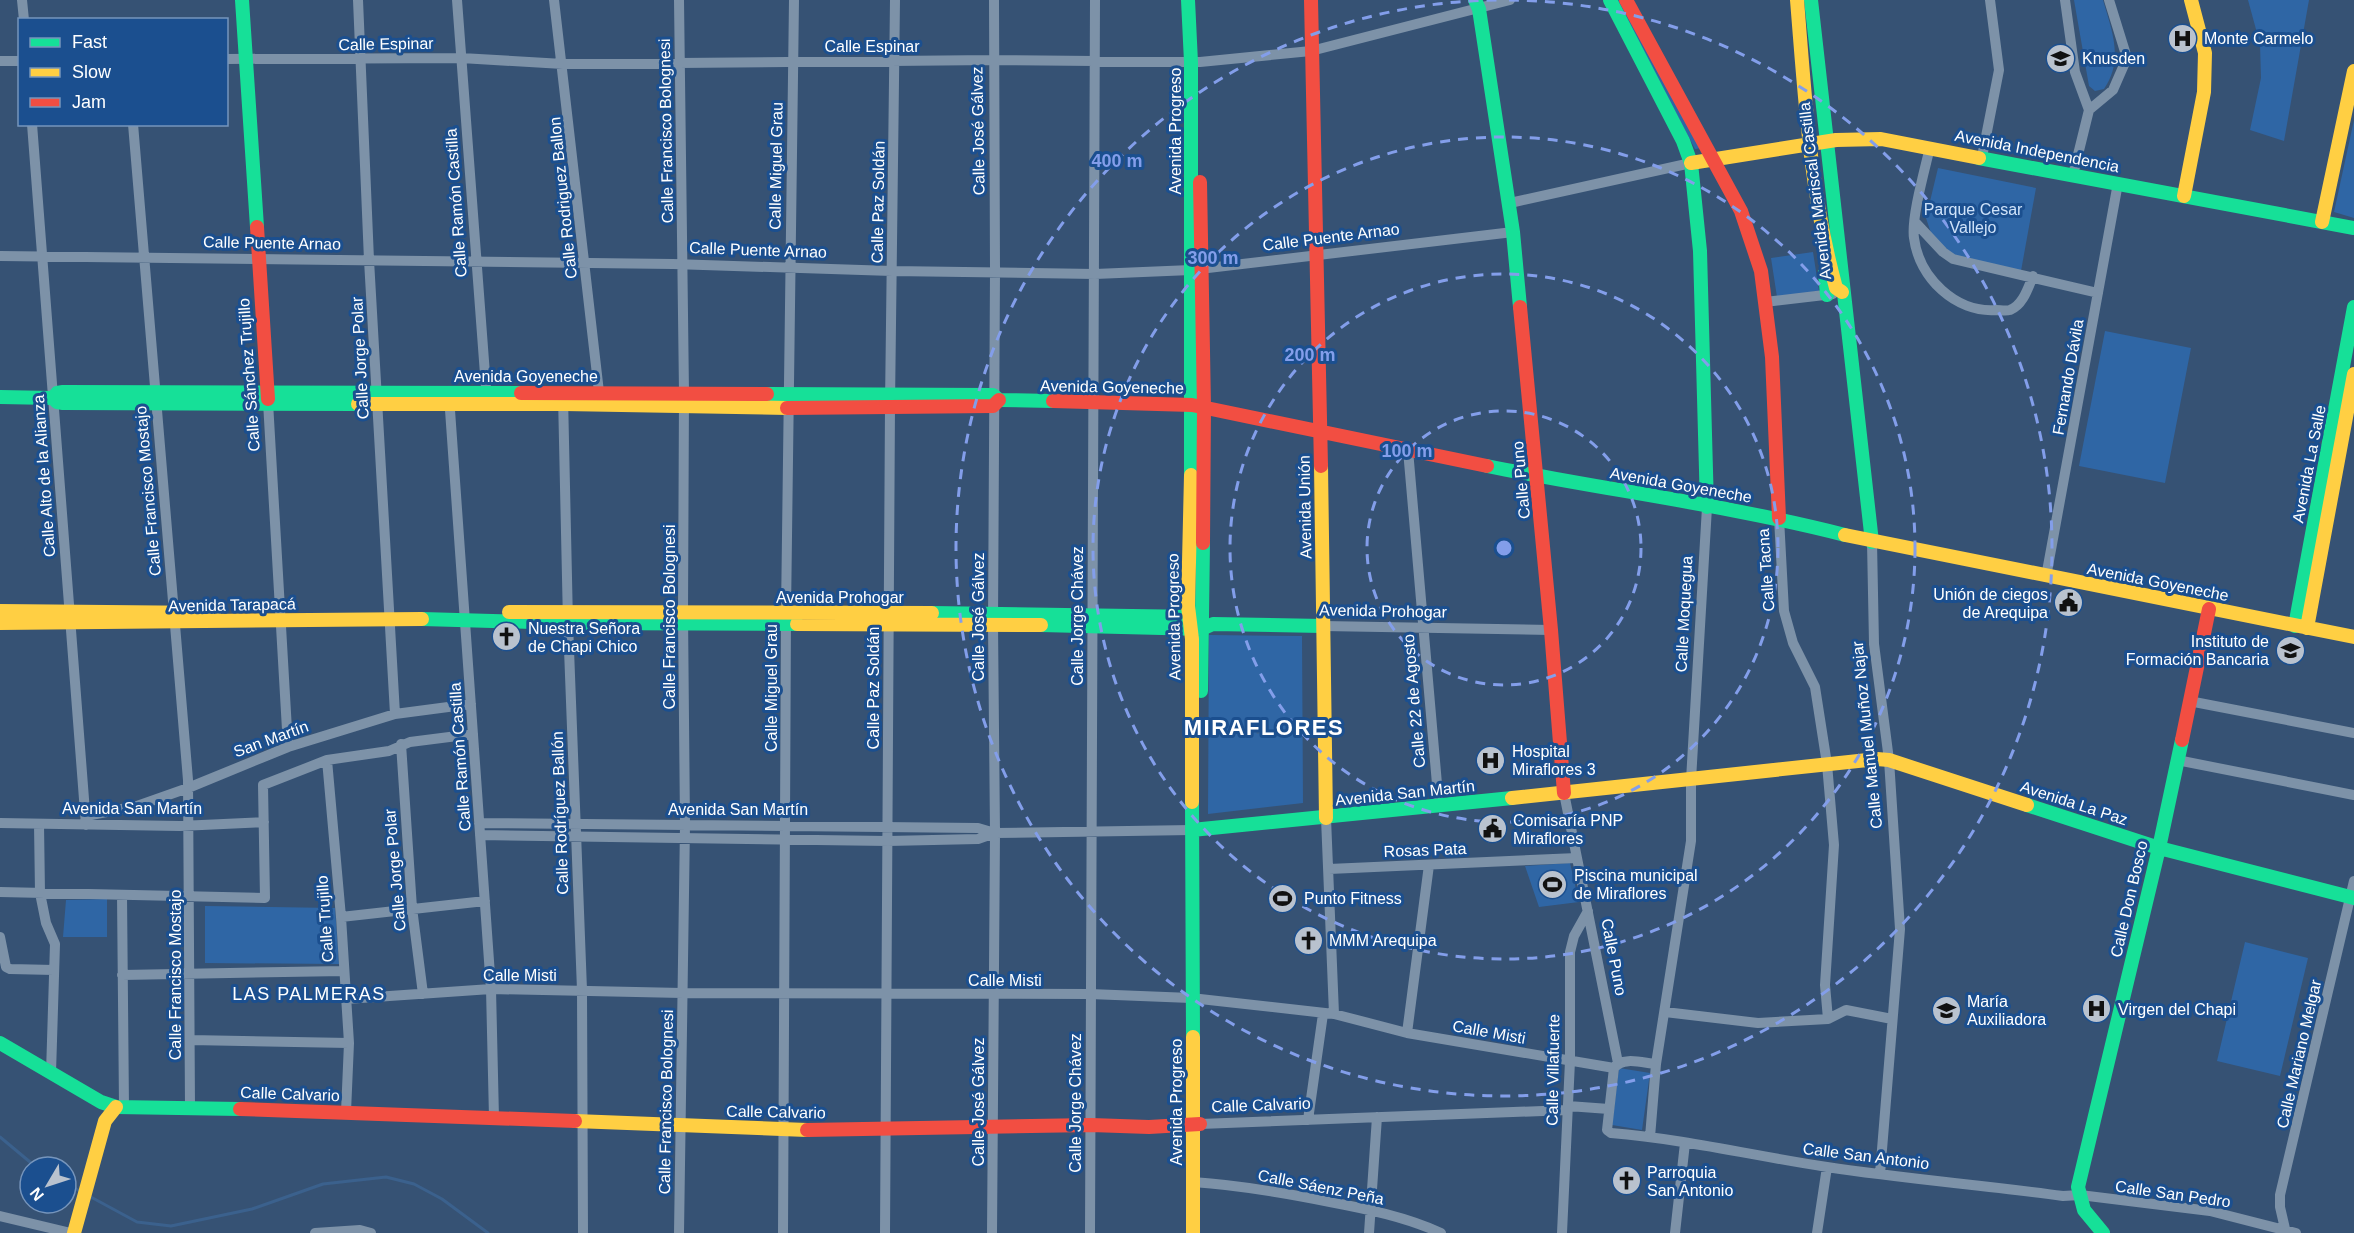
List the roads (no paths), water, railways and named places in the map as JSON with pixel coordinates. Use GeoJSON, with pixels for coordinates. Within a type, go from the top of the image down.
{"type":"FeatureCollection","features":[{"type":"Feature","properties":{"kind":"street"},"geometry":{"type":"LineString","coordinates":[[22,0],[24,18]]}},
{"type":"Feature","properties":{"kind":"street","name":"Calle Sánchez Trujillo"},"geometry":{"type":"LineString","coordinates":[[242,0],[288,747]]}},
{"type":"Feature","properties":{"kind":"street","name":"Calle Jorge Polar"},"geometry":{"type":"LineString","coordinates":[[358,0],[369,260],[395,714]]}},
{"type":"Feature","properties":{"kind":"street","name":"Calle Ramón Castilla"},"geometry":{"type":"LineString","coordinates":[[457,0],[487,398]]}},
{"type":"Feature","properties":{"kind":"street","name":"Calle Rodriguez Ballon"},"geometry":{"type":"LineString","coordinates":[[554,0],[563,64],[598,392]]}},
{"type":"Feature","properties":{"kind":"street","name":"Calle Francisco Bolognesi"},"geometry":{"type":"LineString","coordinates":[[679,0],[684,399],[685,825],[679,1233]]}},
{"type":"Feature","properties":{"kind":"street","name":"Calle Miguel Grau"},"geometry":{"type":"LineString","coordinates":[[783,1233],[786,618],[794,0]]}},
{"type":"Feature","properties":{"kind":"street","name":"Calle Paz Soldán"},"geometry":{"type":"LineString","coordinates":[[885,1233],[895,0]]}},
{"type":"Feature","properties":{"kind":"street","name":"Calle José Gálvez"},"geometry":{"type":"LineString","coordinates":[[992,1233],[995,833],[994,0]]}},
{"type":"Feature","properties":{"kind":"street","name":"Calle Jorge Chávez"},"geometry":{"type":"LineString","coordinates":[[1090,1233],[1095,0]]}},
{"type":"Feature","properties":{"kind":"street","name":"Avenida Progreso"},"geometry":{"type":"LineString","coordinates":[[1188,0],[1196,62]]}},
{"type":"Feature","properties":{"kind":"street","name":"Avenida Progreso"},"geometry":{"type":"LineString","coordinates":[[1193,1233],[1197,1124],[1195,998],[1199,623],[1196,270],[1197,0]]}},
{"type":"Feature","properties":{"kind":"street","name":"Avenida Unión"},"geometry":{"type":"LineString","coordinates":[[1308,1120],[1329,1014],[1329,869],[1326,818],[1321,432],[1311,0]]}},
{"type":"Feature","properties":{"kind":"street","name":"Calle Espinar"},"geometry":{"type":"LineString","coordinates":[[228,59],[461,58],[563,64],[993,60],[1196,62],[1311,51],[1477,5],[1510,0]]}},
{"type":"Feature","properties":{"kind":"street","name":"Calle Moquegua"},"geometry":{"type":"LineString","coordinates":[[1610,0],[1683,141],[1691,163],[1700,251],[1707,507],[1691,780],[1691,842],[1656,1064],[1650,1137]]}},
{"type":"Feature","properties":{"kind":"street","name":"Calle Tacna"},"geometry":{"type":"LineString","coordinates":[[1626,0],[1740,211],[1761,271],[1772,357],[1784,611],[1793,643],[1815,687],[1827,764],[1834,845],[1825,984],[1828,1019]]}},
{"type":"Feature","properties":{"kind":"street"},"geometry":{"type":"LineString","coordinates":[[1982,158],[1999,70],[1990,0]]}},
{"type":"Feature","properties":{"kind":"street"},"geometry":{"type":"LineString","coordinates":[[2065,0],[2075,72],[2089,110],[2073,174]]}},
{"type":"Feature","properties":{"kind":"street"},"geometry":{"type":"LineString","coordinates":[[2089,110],[2113,90],[2127,58],[2109,0]]}},
{"type":"Feature","properties":{"kind":"street"},"geometry":{"type":"LineString","coordinates":[[2184,196],[2204,92],[2205,53],[2191,0]]}},
{"type":"Feature","properties":{"kind":"street","name":"Calle Puno"},"geometry":{"type":"LineString","coordinates":[[1477,5],[1510,203],[1537,476],[1564,793],[1616,1065],[1609,1109]]}},
{"type":"Feature","properties":{"kind":"street","name":"Avenida Mariscal Castilla"},"geometry":{"type":"LineString","coordinates":[[1805,5],[1800,35],[1844,293]]}},
{"type":"Feature","properties":{"kind":"street","name":"Avenida Mariscal Castilla"},"geometry":{"type":"LineString","coordinates":[[1805,5],[1815,36],[1823,247],[1836,288],[1844,293]]}},
{"type":"Feature","properties":{"kind":"street"},"geometry":{"type":"LineString","coordinates":[[1800,35],[1815,36]]}},
{"type":"Feature","properties":{"kind":"street"},"geometry":{"type":"LineString","coordinates":[[0,61],[18,61]]}},
{"type":"Feature","properties":{"kind":"street"},"geometry":{"type":"LineString","coordinates":[[2322,222],[2354,71]]}},
{"type":"Feature","properties":{"kind":"street","name":"Calle Alto de la Alianza"},"geometry":{"type":"LineString","coordinates":[[32,126],[86,821]]}},
{"type":"Feature","properties":{"kind":"street","name":"Calle Francisco Mostajo"},"geometry":{"type":"LineString","coordinates":[[133,126],[188,788],[190,1107]]}},
{"type":"Feature","properties":{"kind":"street","name":"Avenida Independencia"},"geometry":{"type":"LineString","coordinates":[[1712,159],[1857,138],[1873,139],[1930,147],[2354,228]]}},
{"type":"Feature","properties":{"kind":"street"},"geometry":{"type":"LineString","coordinates":[[1930,147],[1914,237],[1923,265],[1931,278],[1951,299],[1964,306],[1984,311],[2010,309],[2024,298],[2033,276]]}},
{"type":"Feature","properties":{"kind":"street"},"geometry":{"type":"LineString","coordinates":[[1510,203],[1712,159]]}},
{"type":"Feature","properties":{"kind":"street","name":"Fernando Dávila"},"geometry":{"type":"LineString","coordinates":[[2046,577],[2118,183]]}},
{"type":"Feature","properties":{"kind":"street"},"geometry":{"type":"LineString","coordinates":[[1915,222],[1943,252],[1953,259],[2098,293]]}},
{"type":"Feature","properties":{"kind":"street","name":"Calle Puente Arnao"},"geometry":{"type":"LineString","coordinates":[[0,256],[585,262],[1095,274],[1196,270],[1513,232]]}},
{"type":"Feature","properties":{"kind":"street"},"geometry":{"type":"LineString","coordinates":[[1823,247],[1827,295]]}},
{"type":"Feature","properties":{"kind":"street"},"geometry":{"type":"LineString","coordinates":[[1765,302],[1844,293]]}},
{"type":"Feature","properties":{"kind":"street","name":"Calle Manuel Muñoz Najar"},"geometry":{"type":"LineString","coordinates":[[1844,293],[1872,542],[1874,644],[1889,760],[1900,929],[1880,1174]]}},
{"type":"Feature","properties":{"kind":"street","name":"Avenida La Salle"},"geometry":{"type":"LineString","coordinates":[[2343,438],[2354,307]]}},
{"type":"Feature","properties":{"kind":"street","name":"Avenida La Salle"},"geometry":{"type":"LineString","coordinates":[[2301,627],[2343,438],[2354,374]]}},
{"type":"Feature","properties":{"kind":"street","name":"Avenida Goyeneche"},"geometry":{"type":"LineString","coordinates":[[564,398],[598,392],[684,399]]}},
{"type":"Feature","properties":{"kind":"street","name":"Avenida Goyeneche"},"geometry":{"type":"LineString","coordinates":[[0,397],[53,398],[63,403],[155,398],[267,397],[995,400],[1198,406],[1537,476],[1779,518],[1872,542],[2354,637]]}},
{"type":"Feature","properties":{"kind":"street","name":"Calle Rodríguez Ballón"},"geometry":{"type":"LineString","coordinates":[[564,398],[568,618],[582,990],[583,1233]]}},
{"type":"Feature","properties":{"kind":"street","name":"Calle Ramón Castilla"},"geometry":{"type":"LineString","coordinates":[[449,399],[491,989],[494,1118]]}},
{"type":"Feature","properties":{"kind":"street","name":"Calle 22 de Agosto"},"geometry":{"type":"LineString","coordinates":[[1408,450],[1439,807]]}},
{"type":"Feature","properties":{"kind":"street","name":"Calle Don Bosco"},"geometry":{"type":"LineString","coordinates":[[2092,1233],[2078,1214],[2076,1204],[2080,1195],[2078,1187],[2159,848],[2209,609]]}},
{"type":"Feature","properties":{"kind":"street","name":"Avenida Tarapacá"},"geometry":{"type":"LineString","coordinates":[[0,611],[70,618]]}},
{"type":"Feature","properties":{"kind":"street","name":"Avenida Tarapacá"},"geometry":{"type":"LineString","coordinates":[[0,623],[70,618],[465,615]]}},
{"type":"Feature","properties":{"kind":"street","name":"Avenida Prohogar"},"geometry":{"type":"LineString","coordinates":[[465,615],[683,619],[1091,620],[1551,630]]}},
{"type":"Feature","properties":{"kind":"street"},"geometry":{"type":"LineString","coordinates":[[2189,701],[2354,733]]}},
{"type":"Feature","properties":{"kind":"street","name":"San Martín"},"geometry":{"type":"LineString","coordinates":[[86,821],[188,788],[288,747],[395,714],[471,704]]}},
{"type":"Feature","properties":{"kind":"street"},"geometry":{"type":"LineString","coordinates":[[0,892],[266,898],[263,785],[327,760],[389,751],[401,744],[473,734]]}},
{"type":"Feature","properties":{"kind":"street","name":"Calle Jorge Polar"},"geometry":{"type":"LineString","coordinates":[[401,744],[412,908],[423,994]]}},
{"type":"Feature","properties":{"kind":"street","name":"Avenida San Martín"},"geometry":{"type":"LineString","coordinates":[[479,823],[978,828],[995,833],[1091,833],[1196,829],[1439,807],[1877,759],[1889,760]]}},
{"type":"Feature","properties":{"kind":"street","name":"Calle Trujillo"},"geometry":{"type":"LineString","coordinates":[[327,760],[349,1043],[345,1112]]}},
{"type":"Feature","properties":{"kind":"street","name":"Avenida La Paz"},"geometry":{"type":"LineString","coordinates":[[1889,760],[2159,848],[2352,898]]}},
{"type":"Feature","properties":{"kind":"street"},"geometry":{"type":"LineString","coordinates":[[2177,760],[2354,795]]}},
{"type":"Feature","properties":{"kind":"street","name":"Avenida San Martín"},"geometry":{"type":"LineString","coordinates":[[0,823],[39,824],[86,821],[190,825],[264,822]]}},
{"type":"Feature","properties":{"kind":"street"},"geometry":{"type":"LineString","coordinates":[[39,824],[40,893],[46,923],[55,944],[51,1072]]}},
{"type":"Feature","properties":{"kind":"street","name":"Avenida San Martín"},"geometry":{"type":"LineString","coordinates":[[480,835],[888,841],[978,839],[995,833]]}},
{"type":"Feature","properties":{"kind":"street","name":"Rosas Pata"},"geometry":{"type":"LineString","coordinates":[[1329,869],[1577,858]]}},
{"type":"Feature","properties":{"kind":"street"},"geometry":{"type":"LineString","coordinates":[[1407,1033],[1429,865]]}},
{"type":"Feature","properties":{"kind":"street","name":"Calle Mariano Melgar"},"geometry":{"type":"LineString","coordinates":[[2289,1232],[2280,1207],[2280,1195],[2352,898],[2354,881]]}},
{"type":"Feature","properties":{"kind":"street"},"geometry":{"type":"LineString","coordinates":[[0,1216],[73,1233],[84,1203],[105,1122],[120,1107],[122,895]]}},
{"type":"Feature","properties":{"kind":"street"},"geometry":{"type":"LineString","coordinates":[[341,917],[485,901]]}},
{"type":"Feature","properties":{"kind":"street","name":"Calle Villafuerte"},"geometry":{"type":"LineString","coordinates":[[1562,1233],[1570,1061],[1570,952],[1574,936],[1588,911]]}},
{"type":"Feature","properties":{"kind":"street"},"geometry":{"type":"LineString","coordinates":[[0,937],[6,967],[54,970]]}},
{"type":"Feature","properties":{"kind":"street"},"geometry":{"type":"LineString","coordinates":[[122,975],[344,971]]}},
{"type":"Feature","properties":{"kind":"street","name":"Calle Misti"},"geometry":{"type":"LineString","coordinates":[[346,999],[491,989],[682,993],[1090,994],[1195,998],[1329,1014],[1407,1033],[1570,1061],[1616,1065],[1626,1061],[1656,1064]]}},
{"type":"Feature","properties":{"kind":"street"},"geometry":{"type":"LineString","coordinates":[[1665,1012],[1758,1023],[1828,1019],[1846,1010],[1892,1018]]}},
{"type":"Feature","properties":{"kind":"street"},"geometry":{"type":"LineString","coordinates":[[190,1040],[349,1043]]}},
{"type":"Feature","properties":{"kind":"street","name":"Calle Calvario"},"geometry":{"type":"LineString","coordinates":[[0,1043],[101,1102],[120,1107],[345,1112],[783,1130],[1149,1126],[1568,1108],[1609,1109]]}},
{"type":"Feature","properties":{"kind":"street","name":"Calle San Antonio"},"geometry":{"type":"LineString","coordinates":[[1609,1109],[1607,1130],[1611,1133],[1650,1137],[1827,1167],[2062,1196],[2080,1195]]}},
{"type":"Feature","properties":{"kind":"street"},"geometry":{"type":"LineString","coordinates":[[1369,1233],[1377,1117]]}},
{"type":"Feature","properties":{"kind":"street"},"geometry":{"type":"LineString","coordinates":[[1675,1233],[1684,1143]]}},
{"type":"Feature","properties":{"kind":"street"},"geometry":{"type":"LineString","coordinates":[[1817,1233],[1827,1167]]}},
{"type":"Feature","properties":{"kind":"street","name":"Avenida Progreso"},"geometry":{"type":"LineString","coordinates":[[1195,1182],[1198,1233]]}},
{"type":"Feature","properties":{"kind":"street","name":"Calle Sáenz Peña"},"geometry":{"type":"LineString","coordinates":[[1195,1182],[1285,1193],[1371,1210],[1424,1225],[1441,1233]]}},
{"type":"Feature","properties":{"kind":"street"},"geometry":{"type":"LineString","coordinates":[[2080,1195],[2084,1210],[2103,1233]]}},
{"type":"Feature","properties":{"kind":"street","name":"Calle San Pedro"},"geometry":{"type":"LineString","coordinates":[[2080,1195],[2210,1212],[2289,1232]]}},
{"type":"Feature","properties":{"kind":"street"},"geometry":{"type":"LineString","coordinates":[[315,1233],[360,1230],[371,1233]]}},
{"type":"Feature","properties":{"kind":"waterway"},"geometry":{"type":"LineString","coordinates":[[0,1137],[22,1155]]}},
{"type":"Feature","properties":{"kind":"waterway"},"geometry":{"type":"LineString","coordinates":[[89,1196],[137,1222],[171,1226],[252,1209],[323,1184],[386,1177],[414,1184],[442,1199],[488,1233]]}},
{"type":"Feature","properties":{"kind":"waterway"},"geometry":{"type":"LineString","coordinates":[[78,1190],[83,1193]]}},
{"type":"Feature","properties":{"kind":"place","name":"Monte Carmelo"},"geometry":{"type":"Point","coordinates":[2183,38]}},
{"type":"Feature","properties":{"kind":"place","name":"Knusden"},"geometry":{"type":"Point","coordinates":[2061,58]}},
{"type":"Feature","properties":{"kind":"place","name":"Unión de ciegos de Arequipa"},"geometry":{"type":"Point","coordinates":[2069,603]}},
{"type":"Feature","properties":{"kind":"place","name":"Nuestra Señora de Chapi Chico"},"geometry":{"type":"Point","coordinates":[507,637]}},
{"type":"Feature","properties":{"kind":"place","name":"Instituto de Formación Bancaria"},"geometry":{"type":"Point","coordinates":[2290,650]}},
{"type":"Feature","properties":{"kind":"place","name":"Hospital Miraflores 3"},"geometry":{"type":"Point","coordinates":[1491,760]}},
{"type":"Feature","properties":{"kind":"place","name":"Comisaría PNP Miraflores"},"geometry":{"type":"Point","coordinates":[1492,829]}},
{"type":"Feature","properties":{"kind":"place","name":"Piscina municipal de Miraflores"},"geometry":{"type":"Point","coordinates":[1553,884]}},
{"type":"Feature","properties":{"kind":"place","name":"Punto Fitness"},"geometry":{"type":"Point","coordinates":[1283,898]}},
{"type":"Feature","properties":{"kind":"place","name":"MMM Arequipa"},"geometry":{"type":"Point","coordinates":[1308,940]}},
{"type":"Feature","properties":{"kind":"place","name":"Virgen del Chapi"},"geometry":{"type":"Point","coordinates":[2097,1009]}},
{"type":"Feature","properties":{"kind":"place","name":"María Auxiliadora"},"geometry":{"type":"Point","coordinates":[1946,1010]}},
{"type":"Feature","properties":{"kind":"place","name":"Parroquia San Antonio"},"geometry":{"type":"Point","coordinates":[1626,1181]}},
{"type":"Feature","properties":{"kind":"district","name":"MIRAFLORES"},"geometry":{"type":"Point","coordinates":[1264,727]}},
{"type":"Feature","properties":{"kind":"district","name":"LAS PALMERAS"},"geometry":{"type":"Point","coordinates":[309,994]}},
{"type":"Feature","properties":{"kind":"park label","name":"Parque Cesar Vallejo"},"geometry":{"type":"Point","coordinates":[1973,218]}}]}
